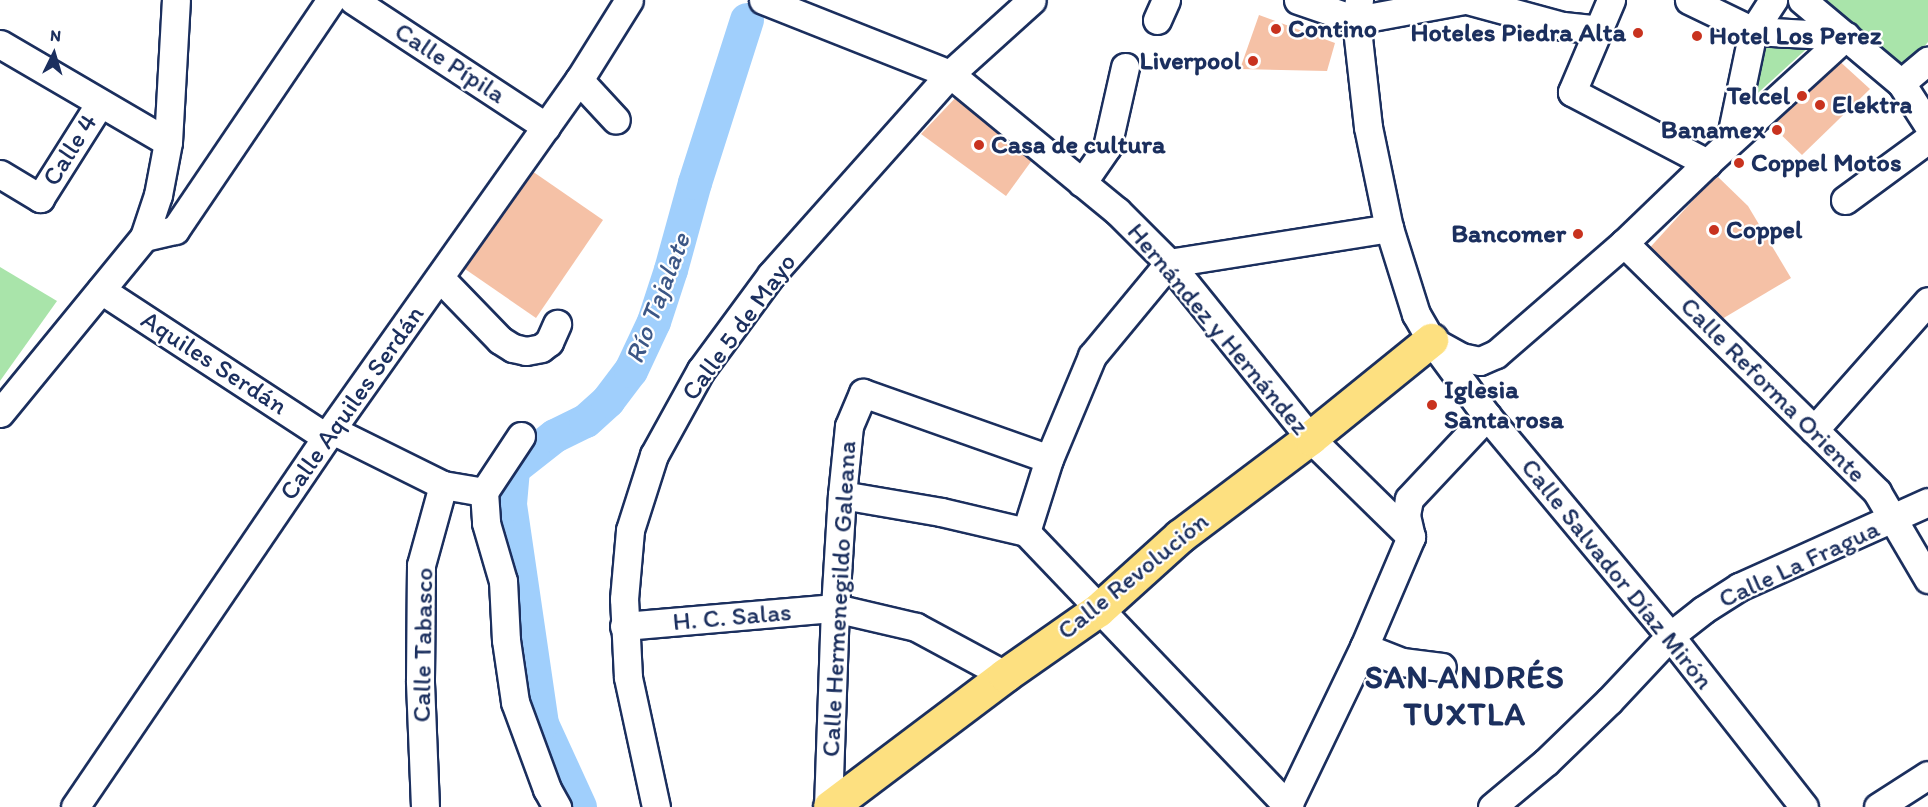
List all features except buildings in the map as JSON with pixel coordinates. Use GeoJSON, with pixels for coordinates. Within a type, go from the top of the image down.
{"type":"FeatureCollection","features":[{"type":"Feature","properties":{"kind":"main road","name":"Calle Revolución"},"geometry":{"type":"LineString","coordinates":[[829,807],[1005,675],[1098,610],[1180,536],[1310,438],[1431,340]]}},
{"type":"Feature","properties":{"kind":"street"},"geometry":{"type":"LineString","coordinates":[[0,413],[144,237],[158,195],[168,142],[176,0]]}},
{"type":"Feature","properties":{"kind":"street"},"geometry":{"type":"LineString","coordinates":[[144,237],[175,230],[331,0]]}},
{"type":"Feature","properties":{"kind":"street","name":"Calle Pípila"},"geometry":{"type":"LineString","coordinates":[[353,0],[546,127]]}},
{"type":"Feature","properties":{"kind":"street","name":"Calle Aquiles Serdán"},"geometry":{"type":"LineString","coordinates":[[75,807],[329,433],[579,80],[629,0]]}},
{"type":"Feature","properties":{"kind":"street","name":"Hernández y Hernández"},"geometry":{"type":"LineString","coordinates":[[763,0],[950,74],[1117,211],[1169,263],[1310,438],[1411,537]]}},
{"type":"Feature","properties":{"kind":"street","name":"Calle 5 de Mayo"},"geometry":{"type":"LineString","coordinates":[[656,807],[628,677],[624,626],[630,530],[654,455],[701,370],[771,275],[950,74],[1032,0]]}},
{"type":"Feature","properties":{"kind":"street"},"geometry":{"type":"LineString","coordinates":[[1298,0],[1357,10],[1466,0],[1563,26],[1599,30]]}},
{"type":"Feature","properties":{"kind":"street"},"geometry":{"type":"LineString","coordinates":[[1611,0],[1572,92],[1707,163]]}},
{"type":"Feature","properties":{"kind":"street"},"geometry":{"type":"LineString","coordinates":[[1689,0],[1753,31],[1846,36]]}},
{"type":"Feature","properties":{"kind":"street"},"geometry":{"type":"LineString","coordinates":[[1730,141],[1753,31],[1773,0]]}},
{"type":"Feature","properties":{"kind":"street"},"geometry":{"type":"LineString","coordinates":[[1802,0],[1902,83],[1928,124]]}},
{"type":"Feature","properties":{"kind":"street","name":"Calle Salvador Díaz Mirón"},"geometry":{"type":"LineString","coordinates":[[1357,10],[1368,127],[1389,228],[1416,314],[1431,340],[1487,416],[1670,636],[1804,807]]}},
{"type":"Feature","properties":{"kind":"street"},"geometry":{"type":"LineString","coordinates":[[1462,383],[1624,243],[1730,141],[1846,36]]}},
{"type":"Feature","properties":{"kind":"street"},"geometry":{"type":"LineString","coordinates":[[0,44],[168,142]]}},
{"type":"Feature","properties":{"kind":"street"},"geometry":{"type":"LineString","coordinates":[[1902,83],[1928,60]]}},
{"type":"Feature","properties":{"kind":"street"},"geometry":{"type":"LineString","coordinates":[[1082,183],[1107,147],[1125,67]]}},
{"type":"Feature","properties":{"kind":"street"},"geometry":{"type":"LineString","coordinates":[[579,80],[616,120]]}},
{"type":"Feature","properties":{"kind":"street","name":"Calle 4"},"geometry":{"type":"LineString","coordinates":[[0,174],[40,198],[100,103]]}},
{"type":"Feature","properties":{"kind":"street"},"geometry":{"type":"LineString","coordinates":[[1845,200],[1928,139]]}},
{"type":"Feature","properties":{"kind":"street"},"geometry":{"type":"LineString","coordinates":[[1026,532],[1049,459],[1092,356],[1169,263],[1389,228]]}},
{"type":"Feature","properties":{"kind":"street","name":"Calle Reforma Oriente"},"geometry":{"type":"LineString","coordinates":[[1624,243],[1877,492],[1895,519],[1928,579]]}},
{"type":"Feature","properties":{"kind":"street"},"geometry":{"type":"LineString","coordinates":[[440,278],[500,340],[513,348],[526,351],[541,348],[549,342],[557,324]]}},
{"type":"Feature","properties":{"kind":"street","name":"Aquiles Serdán"},"geometry":{"type":"LineString","coordinates":[[101,290],[329,433],[443,485],[483,492]]}},
{"type":"Feature","properties":{"kind":"street"},"geometry":{"type":"LineString","coordinates":[[1814,430],[1928,301]]}},
{"type":"Feature","properties":{"kind":"street"},"geometry":{"type":"LineString","coordinates":[[1431,340],[1461,357],[1480,361],[1496,354]]}},
{"type":"Feature","properties":{"kind":"street","name":"Calle Hermenegildo Galeana"},"geometry":{"type":"LineString","coordinates":[[829,807],[835,608],[842,495],[849,426],[863,393],[1049,459]]}},
{"type":"Feature","properties":{"kind":"street"},"geometry":{"type":"LineString","coordinates":[[842,495],[941,512],[1026,532],[1288,807],[1364,647],[1411,537],[1406,514],[1409,499],[1487,416]]}},
{"type":"Feature","properties":{"kind":"street"},"geometry":{"type":"LineString","coordinates":[[520,436],[483,492],[486,523],[503,581],[506,640],[515,702],[547,789],[557,807]]}},
{"type":"Feature","properties":{"kind":"street","name":"Calle Tabasco"},"geometry":{"type":"LineString","coordinates":[[425,807],[420,680],[421,565],[443,485]]}},
{"type":"Feature","properties":{"kind":"street","name":"Calle La Fragua"},"geometry":{"type":"LineString","coordinates":[[1492,807],[1546,762],[1670,636],[1703,610],[1739,587],[1895,519],[1928,502]]}},
{"type":"Feature","properties":{"kind":"street","name":"H. C. Salas"},"geometry":{"type":"LineString","coordinates":[[624,626],[835,608],[916,627],[1005,675]]}},
{"type":"Feature","properties":{"kind":"street"},"geometry":{"type":"LineString","coordinates":[[1364,647],[1402,662],[1442,667]]}},
{"type":"Feature","properties":{"kind":"street"},"geometry":{"type":"LineString","coordinates":[[1878,807],[1928,775]]}},
{"type":"Feature","properties":{"kind":"green space"},"geometry":{"type":"Polygon","coordinates":[[[1823,0],[1928,0],[1928,42],[1906,68],[1823,0]]]}},
{"type":"Feature","properties":{"kind":"green space"},"geometry":{"type":"Polygon","coordinates":[[[1764,38],[1812,44],[1749,101],[1764,38]]]}},
{"type":"Feature","properties":{"kind":"green space"},"geometry":{"type":"Polygon","coordinates":[[[0,267],[57,301],[0,381],[0,267]]]}},
{"type":"Feature","properties":{"kind":"waterway","name":"Río Tajalate"},"geometry":{"type":"LineString","coordinates":[[580,807],[542,724],[510,504],[513,469],[555,436],[586,421],[608,401],[631,371],[654,322],[747,20]]}},
{"type":"Feature","properties":{"kind":"place","name":"Contino"},"geometry":{"type":"Point","coordinates":[1276,29]}},
{"type":"Feature","properties":{"kind":"place","name":"Hoteles Piedra Alta"},"geometry":{"type":"Point","coordinates":[1638,33]}},
{"type":"Feature","properties":{"kind":"place","name":"Hotel Los Perez"},"geometry":{"type":"Point","coordinates":[1697,36]}},
{"type":"Feature","properties":{"kind":"place","name":"Liverpool"},"geometry":{"type":"Point","coordinates":[1253,61]}},
{"type":"Feature","properties":{"kind":"place","name":"Telcel"},"geometry":{"type":"Point","coordinates":[1802,96]}},
{"type":"Feature","properties":{"kind":"place","name":"Elektra"},"geometry":{"type":"Point","coordinates":[1820,105]}},
{"type":"Feature","properties":{"kind":"place","name":"Banamex"},"geometry":{"type":"Point","coordinates":[1777,130]}},
{"type":"Feature","properties":{"kind":"place","name":"Casa de cultura"},"geometry":{"type":"Point","coordinates":[979,145]}},
{"type":"Feature","properties":{"kind":"place","name":"Coppel Motos"},"geometry":{"type":"Point","coordinates":[1739,163]}},
{"type":"Feature","properties":{"kind":"place","name":"Coppel"},"geometry":{"type":"Point","coordinates":[1714,230]}},
{"type":"Feature","properties":{"kind":"place","name":"Bancomer"},"geometry":{"type":"Point","coordinates":[1578,234]}},
{"type":"Feature","properties":{"kind":"place","name":"Iglesia Santa rosa"},"geometry":{"type":"Point","coordinates":[1432,405]}},
{"type":"Feature","properties":{"kind":"district","name":"SAN ANDRÉS TUXTLA"},"geometry":{"type":"Point","coordinates":[1465,696]}}]}
